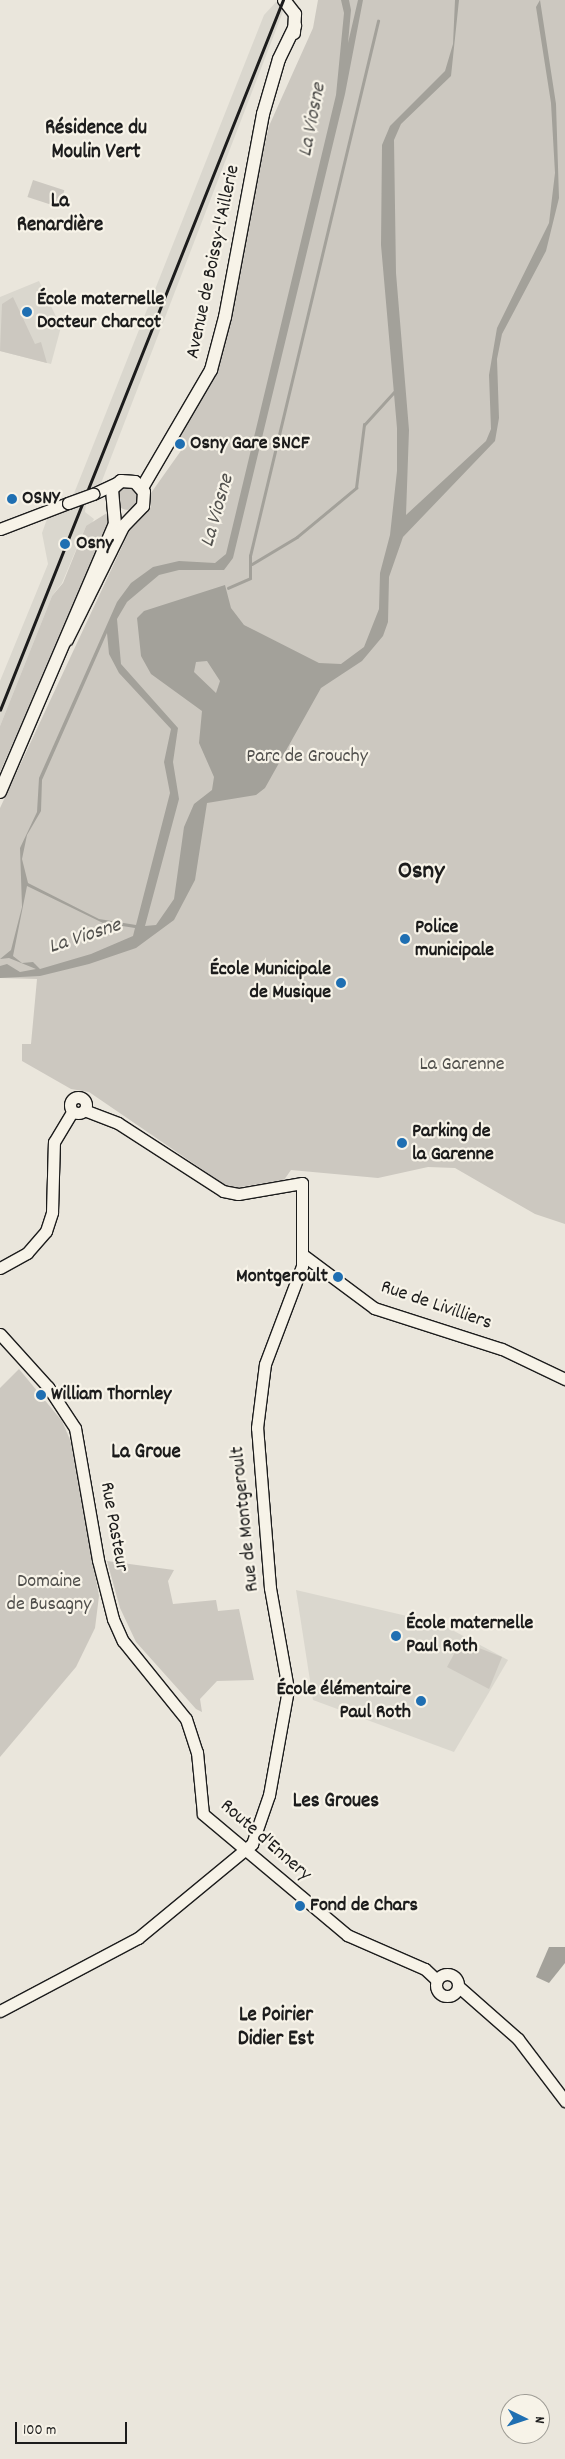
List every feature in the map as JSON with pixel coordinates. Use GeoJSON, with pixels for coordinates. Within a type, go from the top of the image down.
{"type":"FeatureCollection","features":[{"type":"Feature","properties":{"kind":"main road","name":"Avenue de Boissy-l'Aillerie"},"geometry":{"type":"LineString","coordinates":[[142,488],[211,370],[273,74],[295,26],[293,10],[284,0]]}},
{"type":"Feature","properties":{"kind":"main road"},"geometry":{"type":"LineString","coordinates":[[0,792],[67,640],[115,524],[114,510],[110,497],[117,483],[130,480],[142,488],[143,506],[132,515],[67,640]]}},
{"type":"Feature","properties":{"kind":"main road"},"geometry":{"type":"LineString","coordinates":[[114,510],[132,515]]}},
{"type":"Feature","properties":{"kind":"street"},"geometry":{"type":"LineString","coordinates":[[0,529],[68,504],[117,483]]}},
{"type":"Feature","properties":{"kind":"street"},"geometry":{"type":"LineString","coordinates":[[93,494],[110,497]]}},
{"type":"Feature","properties":{"kind":"street","name":"Rue de Montgeroult"},"geometry":{"type":"LineString","coordinates":[[0,1268],[26,1252],[46,1231],[52,1212],[54,1142],[78,1111],[118,1123],[223,1191],[238,1194],[302,1183],[303,1255],[265,1364],[257,1437],[270,1588],[288,1689],[269,1795],[252,1844],[245,1850]]}},
{"type":"Feature","properties":{"kind":"street","name":"Rue de Livilliers"},"geometry":{"type":"LineString","coordinates":[[303,1255],[374,1308],[502,1349],[565,1379]]}},
{"type":"Feature","properties":{"kind":"street","name":"Rue Pasteur"},"geometry":{"type":"LineString","coordinates":[[0,1334],[66,1413],[78,1438],[98,1560],[113,1620]]}},
{"type":"Feature","properties":{"kind":"street","name":"Rue Pasteur"},"geometry":{"type":"LineString","coordinates":[[0,1341],[66,1413]]}},
{"type":"Feature","properties":{"kind":"street","name":"Route d'Ennery"},"geometry":{"type":"LineString","coordinates":[[113,1620],[123,1641],[186,1719],[197,1752],[203,1814],[347,1935],[425,1969],[437,1980]]}},
{"type":"Feature","properties":{"kind":"street"},"geometry":{"type":"LineString","coordinates":[[0,2011],[138,1938],[245,1850]]}},
{"type":"Feature","properties":{"kind":"street"},"geometry":{"type":"LineString","coordinates":[[459,1987],[452,1996],[443,1996],[436,1989],[437,1980],[453,1976],[459,1987],[518,2038],[565,2101]]}},
{"type":"Feature","properties":{"kind":"shaded area"},"geometry":{"type":"Polygon","coordinates":[[[341,0],[349,0],[351,10],[348,43],[358,0],[363,0],[345,94],[233,558],[224,570],[179,570],[159,575],[127,602],[117,619],[121,664],[178,728],[173,762],[179,799],[145,926],[156,925],[174,899],[184,827],[194,804],[212,790],[214,777],[199,743],[202,711],[151,674],[141,656],[137,618],[144,611],[225,585],[231,608],[244,625],[319,663],[341,664],[364,647],[379,609],[380,573],[390,535],[397,471],[397,428],[381,245],[382,145],[390,126],[445,71],[453,44],[455,0],[459,0],[451,76],[401,124],[394,140],[396,273],[409,430],[406,515],[486,441],[491,429],[489,375],[497,328],[549,223],[555,173],[551,103],[536,7],[540,0],[556,104],[559,198],[546,251],[502,334],[497,359],[499,418],[495,441],[403,537],[389,577],[388,622],[383,636],[362,661],[321,688],[265,788],[256,795],[207,803],[195,880],[174,920],[136,948],[89,964],[40,976],[0,978],[0,966],[7,964],[20,972],[36,969],[9,958],[0,959],[11,950],[22,907],[20,848],[37,812],[39,778],[117,602],[131,583],[153,567],[179,561],[215,563],[226,554],[336,95],[344,13],[341,0]],[[107,633],[42,780],[41,811],[27,835],[22,859],[28,883],[99,919],[136,925],[170,793],[164,762],[171,729],[119,673],[109,654],[107,633]],[[207,661],[196,662],[194,672],[216,693],[220,681],[207,661]],[[27,886],[13,956],[22,963],[33,962],[40,969],[91,954],[133,936],[135,928],[103,923],[27,886]]]}},
{"type":"Feature","properties":{"kind":"shaded area"},"geometry":{"type":"Polygon","coordinates":[[[276,2],[284,9],[100,486],[73,496],[264,15],[276,2]]]}},
{"type":"Feature","properties":{"kind":"shaded area","name":"École maternelle Docteur Charcot"},"geometry":{"type":"Polygon","coordinates":[[[39,281],[61,327],[51,364],[0,351],[0,297],[39,281]]]}},
{"type":"Feature","properties":{"kind":"shaded area"},"geometry":{"type":"Polygon","coordinates":[[[86,502],[85,512],[94,519],[90,527],[86,526],[62,583],[52,596],[0,726],[0,681],[48,564],[42,533],[47,519],[86,502]]]}},
{"type":"Feature","properties":{"kind":"shaded area"},"geometry":{"type":"Polygon","coordinates":[[[296,1590],[441,1624],[508,1660],[454,1752],[313,1700],[296,1590]]]}},
{"type":"Feature","properties":{"kind":"shaded area"},"geometry":{"type":"Polygon","coordinates":[[[549,1947],[565,1947],[565,1963],[549,1983],[536,1977],[549,1947]]]}},
{"type":"Feature","properties":{"kind":"green space","name":"Parc de Grouchy"},"geometry":{"type":"Polygon","coordinates":[[[318,0],[565,0],[565,1224],[535,1214],[455,1168],[428,1167],[378,1178],[291,1170],[284,1180],[234,1188],[225,1185],[89,1092],[71,1089],[22,1061],[22,1044],[31,1044],[37,979],[0,978],[0,808],[133,523],[151,507],[151,493],[185,445],[177,438],[211,381],[269,126],[313,28],[318,0]]]}},
{"type":"Feature","properties":{"kind":"green space"},"geometry":{"type":"Polygon","coordinates":[[[33,180],[64,190],[59,207],[27,197],[33,180]]]}},
{"type":"Feature","properties":{"kind":"green space"},"geometry":{"type":"Polygon","coordinates":[[[13,297],[35,344],[41,342],[47,363],[0,351],[2,304],[13,297]]]}},
{"type":"Feature","properties":{"kind":"green space"},"geometry":{"type":"Polygon","coordinates":[[[128,486],[133,487],[139,493],[139,503],[133,509],[128,510],[123,509],[117,503],[116,498],[117,493],[123,487],[128,486]]]}},
{"type":"Feature","properties":{"kind":"green space"},"geometry":{"type":"Polygon","coordinates":[[[107,513],[111,524],[0,772],[0,726],[52,596],[63,583],[86,526],[107,513]]]}},
{"type":"Feature","properties":{"kind":"green space","name":"Domaine de Busagny"},"geometry":{"type":"Polygon","coordinates":[[[19,1369],[62,1421],[71,1442],[99,1596],[95,1628],[76,1667],[0,1757],[0,1388],[19,1369]]]}},
{"type":"Feature","properties":{"kind":"green space"},"geometry":{"type":"Polygon","coordinates":[[[107,1561],[174,1570],[168,1581],[173,1604],[216,1600],[218,1611],[239,1609],[254,1680],[217,1681],[200,1699],[202,1712],[196,1709],[136,1642],[120,1608],[107,1561]]]}},
{"type":"Feature","properties":{"kind":"green space"},"geometry":{"type":"Polygon","coordinates":[[[461,1641],[502,1657],[489,1689],[447,1667],[461,1641]]]}},
{"type":"Feature","properties":{"kind":"waterway"},"geometry":{"type":"LineString","coordinates":[[228,588],[250,578],[250,556],[378,21]]}},
{"type":"Feature","properties":{"kind":"waterway"},"geometry":{"type":"LineString","coordinates":[[252,564],[297,537],[356,488],[364,425],[396,390]]}},
{"type":"Feature","properties":{"kind":"railway"},"geometry":{"type":"LineString","coordinates":[[0,710],[283,0]]}},
{"type":"Feature","properties":{"kind":"place","name":"École maternelle Docteur Charcot"},"geometry":{"type":"Point","coordinates":[27,312]}},
{"type":"Feature","properties":{"kind":"place","name":"Osny Gare SNCF"},"geometry":{"type":"Point","coordinates":[180,444]}},
{"type":"Feature","properties":{"kind":"place","name":"OSNY"},"geometry":{"type":"Point","coordinates":[12,499]}},
{"type":"Feature","properties":{"kind":"place","name":"Osny"},"geometry":{"type":"Point","coordinates":[65,544]}},
{"type":"Feature","properties":{"kind":"place","name":"Police municipale"},"geometry":{"type":"Point","coordinates":[405,939]}},
{"type":"Feature","properties":{"kind":"place","name":"École Municipale de Musique"},"geometry":{"type":"Point","coordinates":[341,983]}},
{"type":"Feature","properties":{"kind":"place","name":"Parking de la Garenne"},"geometry":{"type":"Point","coordinates":[402,1143]}},
{"type":"Feature","properties":{"kind":"place","name":"Montgeroult"},"geometry":{"type":"Point","coordinates":[338,1277]}},
{"type":"Feature","properties":{"kind":"place","name":"William Thornley"},"geometry":{"type":"Point","coordinates":[41,1395]}},
{"type":"Feature","properties":{"kind":"place","name":"École maternelle Paul Roth"},"geometry":{"type":"Point","coordinates":[396,1636]}},
{"type":"Feature","properties":{"kind":"place","name":"École élémentaire Paul Roth"},"geometry":{"type":"Point","coordinates":[421,1701]}},
{"type":"Feature","properties":{"kind":"place","name":"Fond de Chars"},"geometry":{"type":"Point","coordinates":[300,1906]}},
{"type":"Feature","properties":{"kind":"district","name":"Résidence du Moulin Vert"},"geometry":{"type":"Point","coordinates":[96,141]}},
{"type":"Feature","properties":{"kind":"district","name":"La Renardière"},"geometry":{"type":"Point","coordinates":[60,214]}},
{"type":"Feature","properties":{"kind":"district","name":"Osny"},"geometry":{"type":"Point","coordinates":[421,872]}},
{"type":"Feature","properties":{"kind":"district","name":"La Groue"},"geometry":{"type":"Point","coordinates":[146,1453]}},
{"type":"Feature","properties":{"kind":"district","name":"Les Groues"},"geometry":{"type":"Point","coordinates":[336,1802]}},
{"type":"Feature","properties":{"kind":"district","name":"Le Poirier Didier Est"},"geometry":{"type":"Point","coordinates":[276,2028]}},
{"type":"Feature","properties":{"kind":"water label","name":"La Viosne"},"geometry":{"type":"Point","coordinates":[313,120]}},
{"type":"Feature","properties":{"kind":"water label","name":"La Viosne"},"geometry":{"type":"Point","coordinates":[218,511]}},
{"type":"Feature","properties":{"kind":"water label","name":"La Viosne"},"geometry":{"type":"Point","coordinates":[85,937]}},
{"type":"Feature","properties":{"kind":"park label","name":"La Garenne"},"geometry":{"type":"Point","coordinates":[462,1065]}}]}
